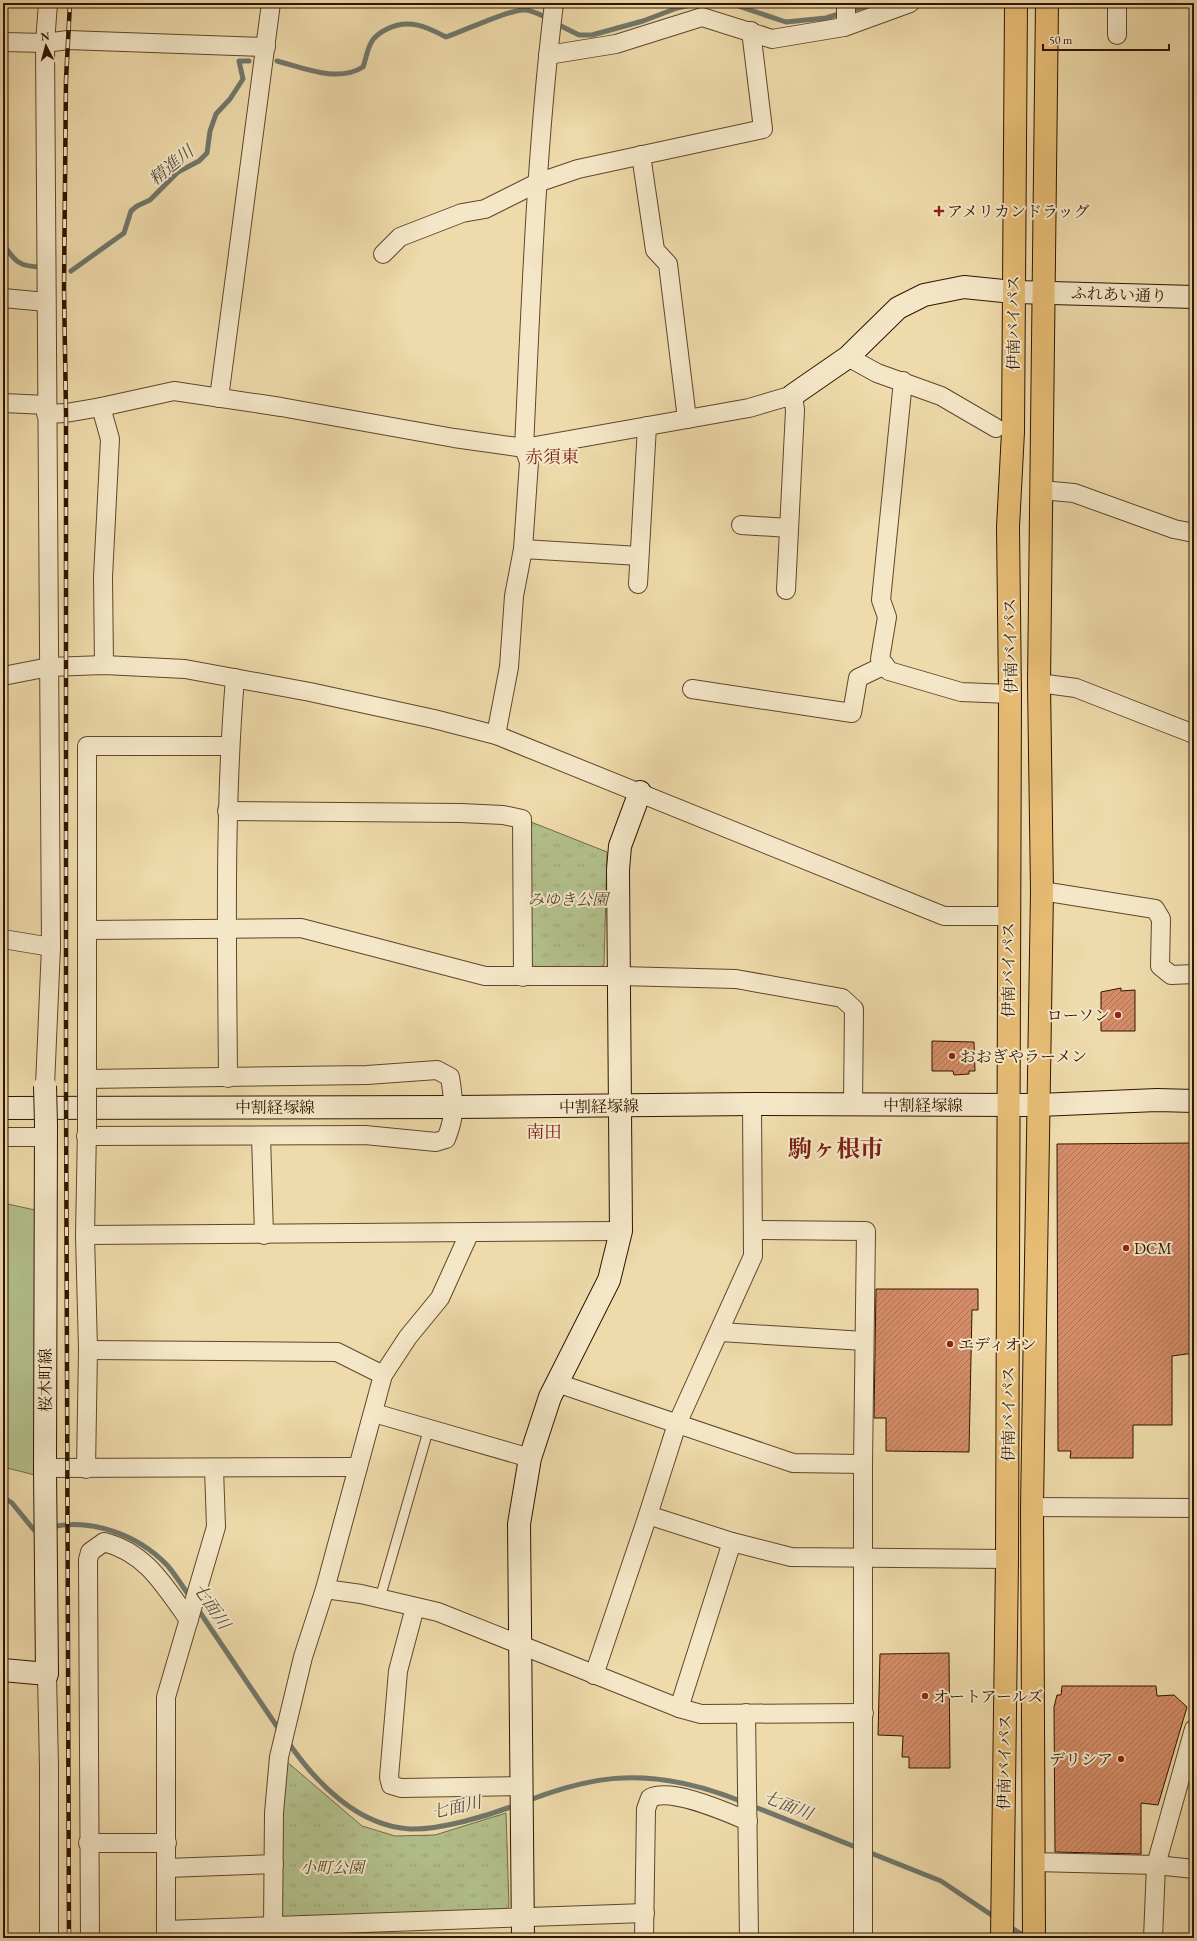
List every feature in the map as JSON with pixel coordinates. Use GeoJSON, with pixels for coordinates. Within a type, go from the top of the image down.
{"type":"FeatureCollection","features":[{"type":"Feature","properties":{"kind":"highway","name":"伊南バイパス"},"geometry":{"type":"LineString","coordinates":[[1002,1938],[1007,1559],[1009,1105],[1008,916],[1010,694],[1008,528],[1013,432],[1016,3]]}},
{"type":"Feature","properties":{"kind":"highway","name":"伊南バイパス"},"geometry":{"type":"LineString","coordinates":[[1034,1938],[1032,1507],[1042,891],[1039,683],[1047,3]]}},
{"type":"Feature","properties":{"kind":"street"},"geometry":{"type":"LineString","coordinates":[[45,1086],[50,946],[45,42],[48,3]]}},
{"type":"Feature","properties":{"kind":"street"},"geometry":{"type":"LineString","coordinates":[[219,398],[271,3]]}},
{"type":"Feature","properties":{"kind":"street"},"geometry":{"type":"LineString","coordinates":[[496,735],[509,667],[514,596],[523,549],[529,462],[524,448],[537,183],[554,3]]}},
{"type":"Feature","properties":{"kind":"street"},"geometry":{"type":"LineString","coordinates":[[548,55],[616,44],[702,17],[751,31],[772,39],[846,13],[910,3]]}},
{"type":"Feature","properties":{"kind":"street"},"geometry":{"type":"LineString","coordinates":[[1117,3],[1117,35]]}},
{"type":"Feature","properties":{"kind":"street"},"geometry":{"type":"LineString","coordinates":[[383,254],[400,237],[462,213],[485,209],[537,183],[578,169],[763,129],[751,31]]}},
{"type":"Feature","properties":{"kind":"street"},"geometry":{"type":"LineString","coordinates":[[3,42],[45,42],[68,40],[266,47]]}},
{"type":"Feature","properties":{"kind":"street"},"geometry":{"type":"LineString","coordinates":[[641,155],[655,250],[668,264],[687,419]]}},
{"type":"Feature","properties":{"kind":"street","name":"ふれあい通り"},"geometry":{"type":"LineString","coordinates":[[793,395],[848,357],[898,308],[924,295],[964,287],[1013,292],[1194,297]]}},
{"type":"Feature","properties":{"kind":"street"},"geometry":{"type":"LineString","coordinates":[[3,298],[46,302]]}},
{"type":"Feature","properties":{"kind":"street"},"geometry":{"type":"LineString","coordinates":[[848,357],[877,373],[903,381],[941,396],[996,428]]}},
{"type":"Feature","properties":{"kind":"street"},"geometry":{"type":"LineString","coordinates":[[903,381],[881,600],[887,617],[880,659],[889,671],[961,692],[1010,694]]}},
{"type":"Feature","properties":{"kind":"street"},"geometry":{"type":"LineString","coordinates":[[3,404],[66,413],[174,391],[524,448],[749,408],[793,395],[795,410],[786,590]]}},
{"type":"Feature","properties":{"kind":"street"},"geometry":{"type":"LineString","coordinates":[[101,407],[110,439],[103,578],[104,665]]}},
{"type":"Feature","properties":{"kind":"street"},"geometry":{"type":"LineString","coordinates":[[638,584],[638,556],[648,443],[647,426]]}},
{"type":"Feature","properties":{"kind":"street"},"geometry":{"type":"LineString","coordinates":[[1041,490],[1074,493],[1174,529],[1194,533]]}},
{"type":"Feature","properties":{"kind":"street"},"geometry":{"type":"LineString","coordinates":[[741,525],[789,528]]}},
{"type":"Feature","properties":{"kind":"street"},"geometry":{"type":"LineString","coordinates":[[523,549],[638,556]]}},
{"type":"Feature","properties":{"kind":"street"},"geometry":{"type":"LineString","coordinates":[[3,676],[49,667],[104,665],[185,669],[434,719],[496,735],[944,916],[1008,916]]}},
{"type":"Feature","properties":{"kind":"street"},"geometry":{"type":"LineString","coordinates":[[692,689],[852,713],[858,678],[885,665]]}},
{"type":"Feature","properties":{"kind":"street"},"geometry":{"type":"LineString","coordinates":[[228,1078],[226,929],[228,811],[230,746],[235,678]]}},
{"type":"Feature","properties":{"kind":"street"},"geometry":{"type":"LineString","coordinates":[[1039,683],[1076,688],[1194,734]]}},
{"type":"Feature","properties":{"kind":"street"},"geometry":{"type":"LineString","coordinates":[[86,1469],[88,1350],[86,1235],[88,930],[87,746],[230,746]]}},
{"type":"Feature","properties":{"kind":"street"},"geometry":{"type":"LineString","coordinates":[[523,1927],[519,1645],[519,1524],[530,1458],[550,1397],[609,1280],[621,1231],[618,870],[620,846],[640,792]]}},
{"type":"Feature","properties":{"kind":"street"},"geometry":{"type":"LineString","coordinates":[[228,811],[461,813],[504,815],[522,819],[523,977]]}},
{"type":"Feature","properties":{"kind":"street"},"geometry":{"type":"LineString","coordinates":[[1042,891],[1155,909],[1161,919],[1160,966],[1171,975],[1194,974]]}},
{"type":"Feature","properties":{"kind":"street"},"geometry":{"type":"LineString","coordinates":[[88,930],[301,928],[485,976],[620,976],[736,979],[842,998],[854,1009],[853,1104]]}},
{"type":"Feature","properties":{"kind":"street"},"geometry":{"type":"LineString","coordinates":[[3,939],[50,946]]}},
{"type":"Feature","properties":{"kind":"street"},"geometry":{"type":"LineString","coordinates":[[86,1133],[261,1136],[364,1135],[436,1142],[446,1139],[453,1124],[455,1107],[450,1077],[437,1070],[367,1075],[228,1078],[87,1084]]}},
{"type":"Feature","properties":{"kind":"street","name":"桜木町線"},"geometry":{"type":"LineString","coordinates":[[45,1086],[45,1516],[47,1674]]}},
{"type":"Feature","properties":{"kind":"street","name":"中割経塚線"},"geometry":{"type":"LineString","coordinates":[[3,1108],[455,1107],[752,1104],[1039,1105],[1157,1100],[1194,1101]]}},
{"type":"Feature","properties":{"kind":"street"},"geometry":{"type":"LineString","coordinates":[[594,1675],[677,1424],[720,1332],[753,1256],[752,1104]]}},
{"type":"Feature","properties":{"kind":"street"},"geometry":{"type":"LineString","coordinates":[[3,1138],[46,1131]]}},
{"type":"Feature","properties":{"kind":"street"},"geometry":{"type":"LineString","coordinates":[[261,1136],[264,1235]]}},
{"type":"Feature","properties":{"kind":"street"},"geometry":{"type":"LineString","coordinates":[[754,1230],[866,1231],[863,1464],[863,1938]]}},
{"type":"Feature","properties":{"kind":"street"},"geometry":{"type":"LineString","coordinates":[[86,1235],[469,1234],[621,1231]]}},
{"type":"Feature","properties":{"kind":"street"},"geometry":{"type":"LineString","coordinates":[[273,1927],[274,1813],[280,1751],[286,1721],[303,1657],[325,1589],[374,1413],[383,1375],[408,1337],[440,1298],[469,1234]]}},
{"type":"Feature","properties":{"kind":"street"},"geometry":{"type":"LineString","coordinates":[[720,1332],[864,1341]]}},
{"type":"Feature","properties":{"kind":"street"},"geometry":{"type":"LineString","coordinates":[[88,1350],[337,1352],[383,1375]]}},
{"type":"Feature","properties":{"kind":"street"},"geometry":{"type":"LineString","coordinates":[[557,1383],[792,1463],[863,1464]]}},
{"type":"Feature","properties":{"kind":"street"},"geometry":{"type":"LineString","coordinates":[[374,1413],[530,1458]]}},
{"type":"Feature","properties":{"kind":"street"},"geometry":{"type":"LineString","coordinates":[[45,1468],[358,1467]]}},
{"type":"Feature","properties":{"kind":"street"},"geometry":{"type":"LineString","coordinates":[[214,1468],[216,1527],[166,1697],[166,1934],[273,1927],[389,1930],[523,1927],[644,1913]]}},
{"type":"Feature","properties":{"kind":"street"},"geometry":{"type":"LineString","coordinates":[[1032,1507],[1194,1508]]}},
{"type":"Feature","properties":{"kind":"street"},"geometry":{"type":"LineString","coordinates":[[648,1515],[732,1542],[791,1557],[1007,1559]]}},
{"type":"Feature","properties":{"kind":"street"},"geometry":{"type":"LineString","coordinates":[[90,1938],[88,1843],[88,1560],[90,1552],[104,1542],[136,1555],[154,1571],[190,1618]]}},
{"type":"Feature","properties":{"kind":"street"},"geometry":{"type":"LineString","coordinates":[[679,1708],[732,1542]]}},
{"type":"Feature","properties":{"kind":"street"},"geometry":{"type":"LineString","coordinates":[[325,1589],[380,1598],[451,1617],[679,1708],[701,1714],[864,1713]]}},
{"type":"Feature","properties":{"kind":"street"},"geometry":{"type":"LineString","coordinates":[[415,1607],[398,1671],[389,1777],[391,1785],[401,1788],[521,1789]]}},
{"type":"Feature","properties":{"kind":"street"},"geometry":{"type":"LineString","coordinates":[[3,1670],[47,1674],[49,1768],[49,1938]]}},
{"type":"Feature","properties":{"kind":"street"},"geometry":{"type":"LineString","coordinates":[[746,1713],[749,1938]]}},
{"type":"Feature","properties":{"kind":"street"},"geometry":{"type":"LineString","coordinates":[[1153,1938],[1156,1865],[1194,1729]]}},
{"type":"Feature","properties":{"kind":"street"},"geometry":{"type":"LineString","coordinates":[[644,1938],[646,1809],[650,1798],[662,1794],[694,1801],[748,1818]]}},
{"type":"Feature","properties":{"kind":"street"},"geometry":{"type":"LineString","coordinates":[[88,1843],[167,1843]]}},
{"type":"Feature","properties":{"kind":"street"},"geometry":{"type":"LineString","coordinates":[[1034,1862],[1156,1865],[1194,1869]]}},
{"type":"Feature","properties":{"kind":"street"},"geometry":{"type":"LineString","coordinates":[[167,1868],[274,1864]]}},
{"type":"Feature","properties":{"kind":"lane"},"geometry":{"type":"LineString","coordinates":[[380,1598],[428,1428]]}},
{"type":"Feature","properties":{"kind":"green space","name":"みゆき公園"},"geometry":{"type":"Polygon","coordinates":[[[531,822],[607,852],[604,965],[599,970],[537,970],[529,964],[531,822]]]}},
{"type":"Feature","properties":{"kind":"green space"},"geometry":{"type":"Polygon","coordinates":[[[3,1203],[35,1210],[39,1476],[3,1467],[3,1203]]]}},
{"type":"Feature","properties":{"kind":"green space","name":"小町公園"},"geometry":{"type":"Polygon","coordinates":[[[286,1761],[362,1826],[395,1836],[435,1835],[506,1813],[509,1906],[506,1910],[287,1920],[279,1913],[282,1813],[286,1761]]]}},
{"type":"Feature","properties":{"kind":"building"},"geometry":{"type":"Polygon","coordinates":[[[1121,988],[1121,991],[1135,990],[1135,1031],[1101,1031],[1101,992],[1121,988]]]}},
{"type":"Feature","properties":{"kind":"building"},"geometry":{"type":"Polygon","coordinates":[[[932,1041],[974,1042],[975,1071],[969,1071],[969,1074],[954,1075],[953,1071],[932,1071],[932,1041]]]}},
{"type":"Feature","properties":{"kind":"building","name":"DCM"},"geometry":{"type":"Polygon","coordinates":[[[1194,1143],[1194,1353],[1172,1356],[1172,1425],[1133,1425],[1133,1458],[1070,1458],[1071,1451],[1058,1451],[1057,1144],[1194,1143]]]}},
{"type":"Feature","properties":{"kind":"building"},"geometry":{"type":"Polygon","coordinates":[[[876,1289],[978,1289],[978,1310],[972,1310],[969,1452],[886,1451],[886,1418],[874,1418],[876,1289]]]}},
{"type":"Feature","properties":{"kind":"building"},"geometry":{"type":"Polygon","coordinates":[[[949,1653],[950,1768],[909,1768],[909,1757],[902,1757],[903,1736],[878,1735],[880,1654],[949,1653]]]}},
{"type":"Feature","properties":{"kind":"building"},"geometry":{"type":"Polygon","coordinates":[[[1062,1686],[1156,1686],[1157,1696],[1174,1695],[1187,1707],[1158,1805],[1141,1803],[1141,1854],[1055,1852],[1054,1707],[1057,1695],[1061,1695],[1062,1686]]]}},
{"type":"Feature","properties":{"kind":"waterway","name":"精進川"},"geometry":{"type":"LineString","coordinates":[[555,23],[579,35],[592,35],[643,21],[677,8],[700,3]]}},
{"type":"Feature","properties":{"kind":"waterway","name":"精進川"},"geometry":{"type":"LineString","coordinates":[[729,3],[786,22],[826,18],[875,3]]}},
{"type":"Feature","properties":{"kind":"waterway","name":"精進川"},"geometry":{"type":"LineString","coordinates":[[277,61],[321,73],[343,74],[353,72],[363,67],[368,49],[374,38],[382,31],[395,26],[403,24],[418,25],[446,37],[518,11],[532,11],[549,19]]}},
{"type":"Feature","properties":{"kind":"waterway","name":"精進川"},"geometry":{"type":"LineString","coordinates":[[71,271],[124,233],[131,211],[137,206],[150,200],[178,172],[199,161],[207,153],[210,131],[216,114],[230,99],[243,79],[239,61],[249,61]]}},
{"type":"Feature","properties":{"kind":"waterway"},"geometry":{"type":"LineString","coordinates":[[3,244],[11,255],[19,262],[28,266],[42,267]]}},
{"type":"Feature","properties":{"kind":"waterway","name":"七面川"},"geometry":{"type":"LineString","coordinates":[[3,1497],[12,1503],[34,1530],[41,1529]]}},
{"type":"Feature","properties":{"kind":"waterway","name":"七面川"},"geometry":{"type":"LineString","coordinates":[[51,1527],[67,1525],[98,1527],[114,1531],[128,1537],[155,1554],[167,1565],[191,1598]]}},
{"type":"Feature","properties":{"kind":"waterway","name":"七面川"},"geometry":{"type":"LineString","coordinates":[[197,1608],[280,1731]]}},
{"type":"Feature","properties":{"kind":"waterway","name":"七面川"},"geometry":{"type":"LineString","coordinates":[[288,1742],[325,1787],[340,1800],[373,1820],[391,1826],[422,1829],[450,1825],[492,1814],[516,1805]]}},
{"type":"Feature","properties":{"kind":"waterway","name":"七面川"},"geometry":{"type":"LineString","coordinates":[[527,1801],[550,1792],[598,1780],[638,1778],[669,1781],[699,1787],[743,1802]]}},
{"type":"Feature","properties":{"kind":"waterway","name":"七面川"},"geometry":{"type":"LineString","coordinates":[[750,1805],[941,1881],[996,1918]]}},
{"type":"Feature","properties":{"kind":"waterway","name":"七面川"},"geometry":{"type":"LineString","coordinates":[[1008,1926],[1028,1938]]}},
{"type":"Feature","properties":{"kind":"railway"},"geometry":{"type":"LineString","coordinates":[[69,1938],[66,1086],[66,413],[64,288],[66,80],[70,3]]}},
{"type":"Feature","properties":{"kind":"place","name":"アメリカンドラッグ"},"geometry":{"type":"Point","coordinates":[939,211]}},
{"type":"Feature","properties":{"kind":"place","name":"ローソン"},"geometry":{"type":"Point","coordinates":[1118,1015]}},
{"type":"Feature","properties":{"kind":"place","name":"おおぎやラーメン"},"geometry":{"type":"Point","coordinates":[952,1056]}},
{"type":"Feature","properties":{"kind":"place","name":"DCM"},"geometry":{"type":"Point","coordinates":[1126,1248]}},
{"type":"Feature","properties":{"kind":"place","name":"エディオン"},"geometry":{"type":"Point","coordinates":[950,1344]}},
{"type":"Feature","properties":{"kind":"place","name":"オートアールズ"},"geometry":{"type":"Point","coordinates":[925,1696]}},
{"type":"Feature","properties":{"kind":"place","name":"デリシア"},"geometry":{"type":"Point","coordinates":[1121,1759]}},
{"type":"Feature","properties":{"kind":"district","name":"赤須東"},"geometry":{"type":"Point","coordinates":[552,457]}},
{"type":"Feature","properties":{"kind":"district","name":"南田"},"geometry":{"type":"Point","coordinates":[544,1132]}},
{"type":"Feature","properties":{"kind":"district","name":"駒ヶ根市"},"geometry":{"type":"Point","coordinates":[836,1149]}}]}
